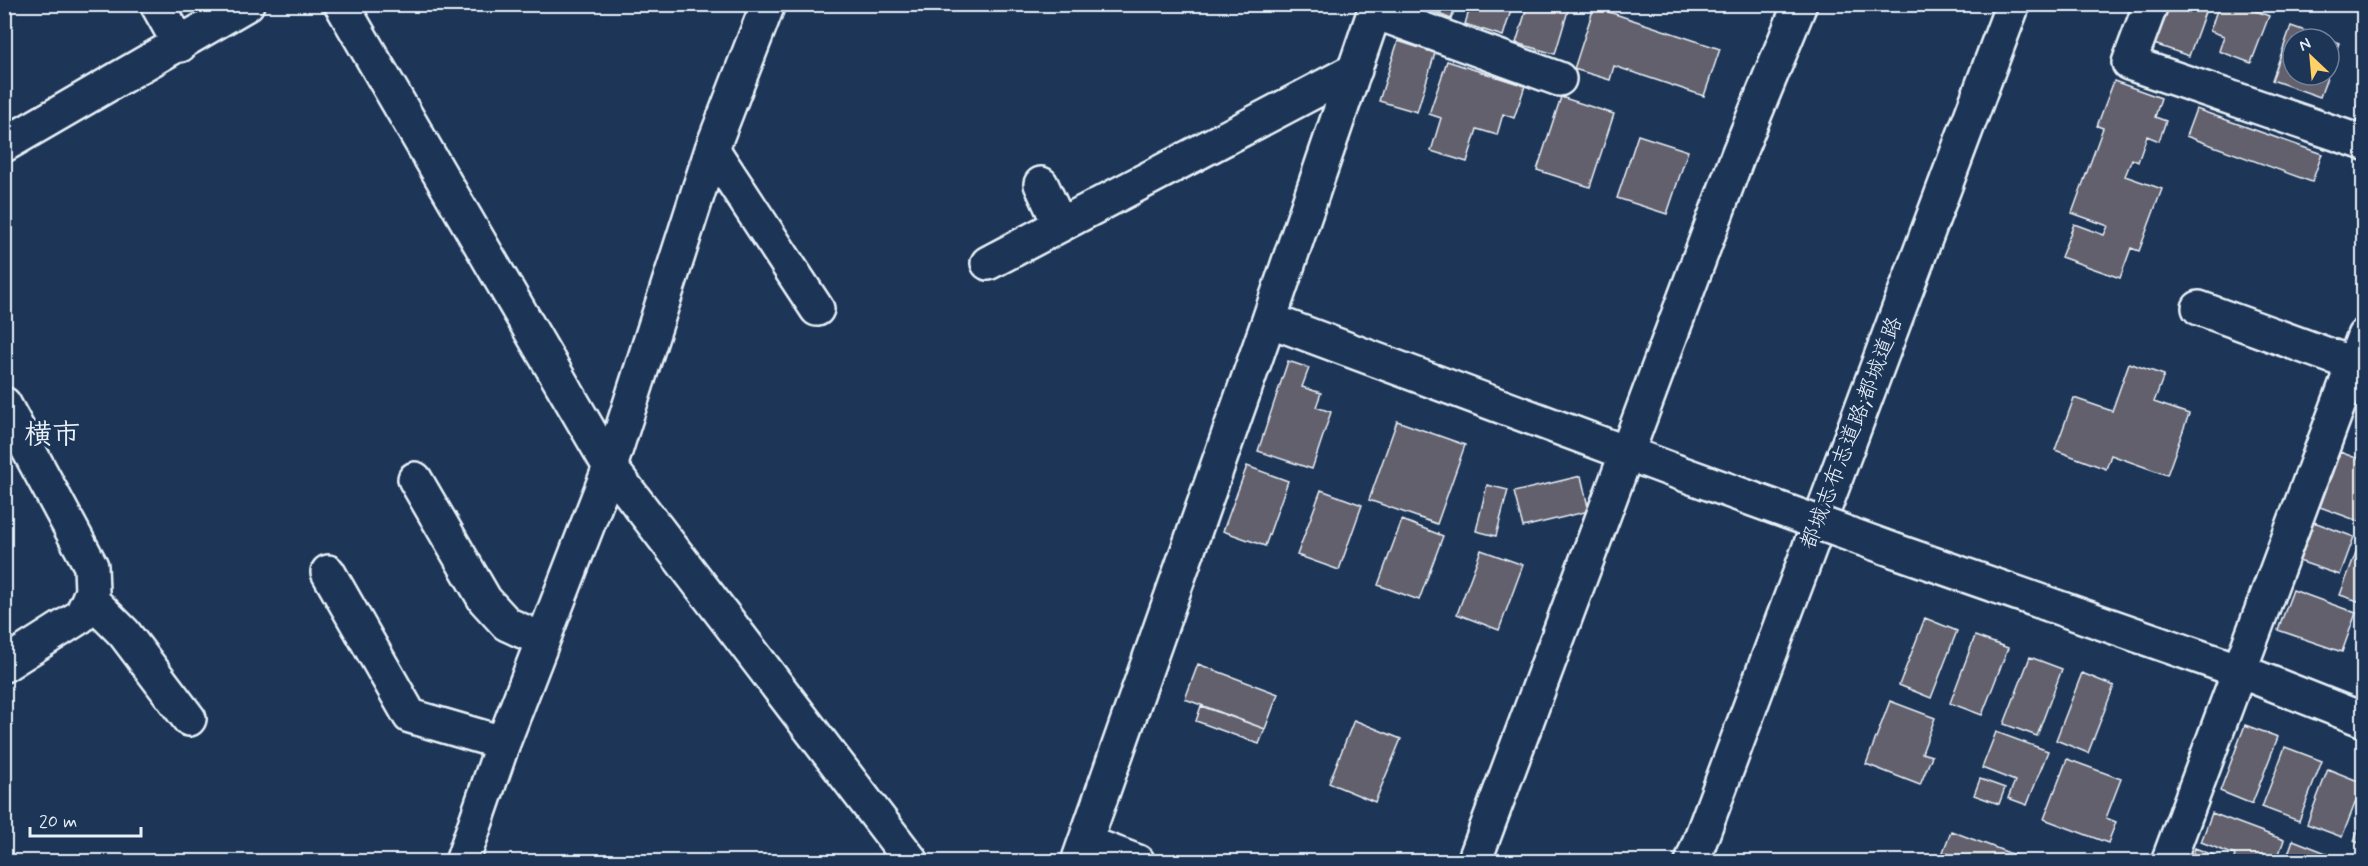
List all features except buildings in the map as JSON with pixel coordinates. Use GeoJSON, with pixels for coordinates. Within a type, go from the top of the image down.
{"type":"FeatureCollection","features":[{"type":"Feature","properties":{"kind":"main road"},"geometry":{"type":"LineString","coordinates":[[157,4],[180,45]]}},
{"type":"Feature","properties":{"kind":"main road"},"geometry":{"type":"LineString","coordinates":[[4,145],[180,45],[246,4]]}},
{"type":"Feature","properties":{"kind":"main road"},"geometry":{"type":"LineString","coordinates":[[340,4],[610,467],[912,861]]}},
{"type":"Feature","properties":{"kind":"main road"},"geometry":{"type":"LineString","coordinates":[[462,861],[503,743],[610,467],[712,148],[768,4]]}},
{"type":"Feature","properties":{"kind":"main road"},"geometry":{"type":"LineString","coordinates":[[1473,861],[1738,155],[1800,4]]}},
{"type":"Feature","properties":{"kind":"main road"},"geometry":{"type":"LineString","coordinates":[[1877,368],[1990,4]]}},
{"type":"Feature","properties":{"kind":"main road","name":"都城志布志道路;都城道路"},"geometry":{"type":"LineString","coordinates":[[1692,861],[2013,4]]}},
{"type":"Feature","properties":{"kind":"main road"},"geometry":{"type":"LineString","coordinates":[[1877,368],[2027,4]]}},
{"type":"Feature","properties":{"kind":"main road"},"geometry":{"type":"LineString","coordinates":[[2151,4],[2129,63],[2364,144]]}},
{"type":"Feature","properties":{"kind":"main road"},"geometry":{"type":"LineString","coordinates":[[1138,861],[1081,851],[1269,320],[1376,8],[1559,79]]}},
{"type":"Feature","properties":{"kind":"main road"},"geometry":{"type":"LineString","coordinates":[[988,263],[1355,70]]}},
{"type":"Feature","properties":{"kind":"main road"},"geometry":{"type":"LineString","coordinates":[[712,148],[817,309]]}},
{"type":"Feature","properties":{"kind":"main road"},"geometry":{"type":"LineString","coordinates":[[1041,184],[1060,225]]}},
{"type":"Feature","properties":{"kind":"main road"},"geometry":{"type":"LineString","coordinates":[[2168,861],[2240,671],[2351,410],[2358,350],[2199,308]]}},
{"type":"Feature","properties":{"kind":"main road"},"geometry":{"type":"LineString","coordinates":[[1269,320],[1896,551],[2240,671],[2364,720]]}},
{"type":"Feature","properties":{"kind":"main road"},"geometry":{"type":"LineString","coordinates":[[4,404],[91,566],[92,592],[81,616],[4,665]]}},
{"type":"Feature","properties":{"kind":"main road"},"geometry":{"type":"LineString","coordinates":[[415,479],[485,600],[507,624],[543,640]]}},
{"type":"Feature","properties":{"kind":"main road"},"geometry":{"type":"LineString","coordinates":[[328,572],[410,716],[503,743]]}},
{"type":"Feature","properties":{"kind":"main road"},"geometry":{"type":"LineString","coordinates":[[89,598],[124,633],[189,719]]}},
{"type":"Feature","properties":{"kind":"district","name":"横市"},"geometry":{"type":"Point","coordinates":[52,435]}}]}
